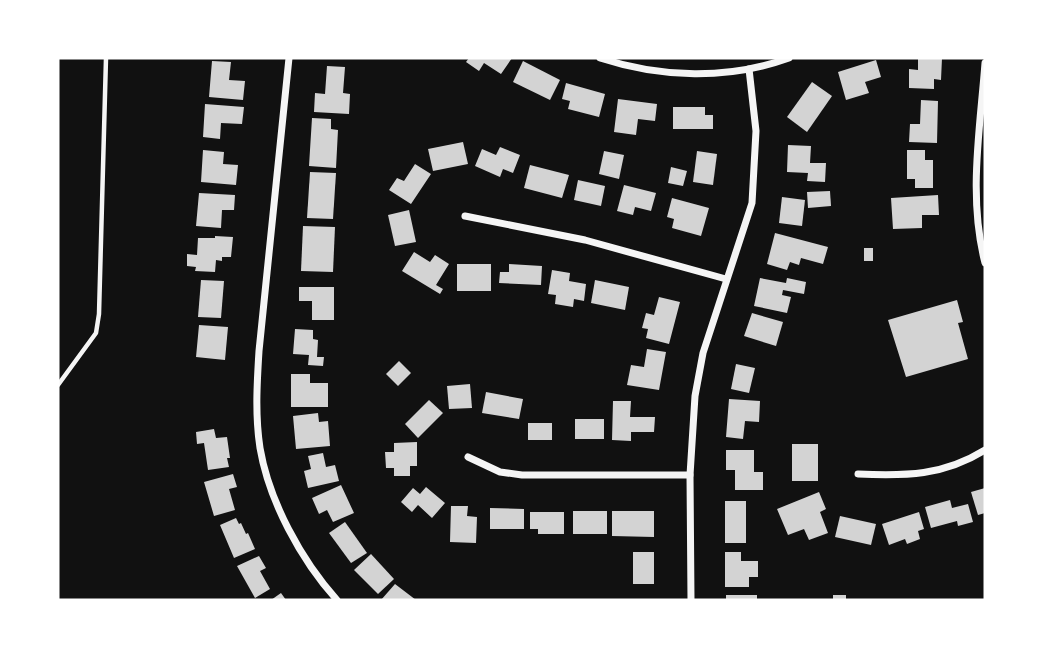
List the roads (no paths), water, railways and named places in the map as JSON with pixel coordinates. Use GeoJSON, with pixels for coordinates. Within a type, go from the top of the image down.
{"type":"FeatureCollection","features":[{"type":"Feature","properties":{"kind":"street"},"geometry":{"type":"LineString","coordinates":[[289,58],[259,351],[257,397],[260,449],[277,505],[295,542],[320,581],[337,600]]}},
{"type":"Feature","properties":{"kind":"street"},"geometry":{"type":"LineString","coordinates":[[600,58],[655,72],[710,74],[749,69],[789,58]]}},
{"type":"Feature","properties":{"kind":"street"},"geometry":{"type":"LineString","coordinates":[[985,63],[975,190],[977,224],[985,263]]}},
{"type":"Feature","properties":{"kind":"street"},"geometry":{"type":"LineString","coordinates":[[691,600],[692,419],[698,374],[752,203],[757,131],[749,69]]}},
{"type":"Feature","properties":{"kind":"street"},"geometry":{"type":"LineString","coordinates":[[465,216],[585,240],[726,279]]}},
{"type":"Feature","properties":{"kind":"street"},"geometry":{"type":"LineString","coordinates":[[858,474],[908,476],[964,463],[985,450]]}},
{"type":"Feature","properties":{"kind":"street"},"geometry":{"type":"LineString","coordinates":[[468,457],[482,466],[500,472],[522,475],[690,475]]}},
{"type":"Feature","properties":{"kind":"lane"},"geometry":{"type":"LineString","coordinates":[[58,385],[96,333],[99,314],[106,58]]}}]}
